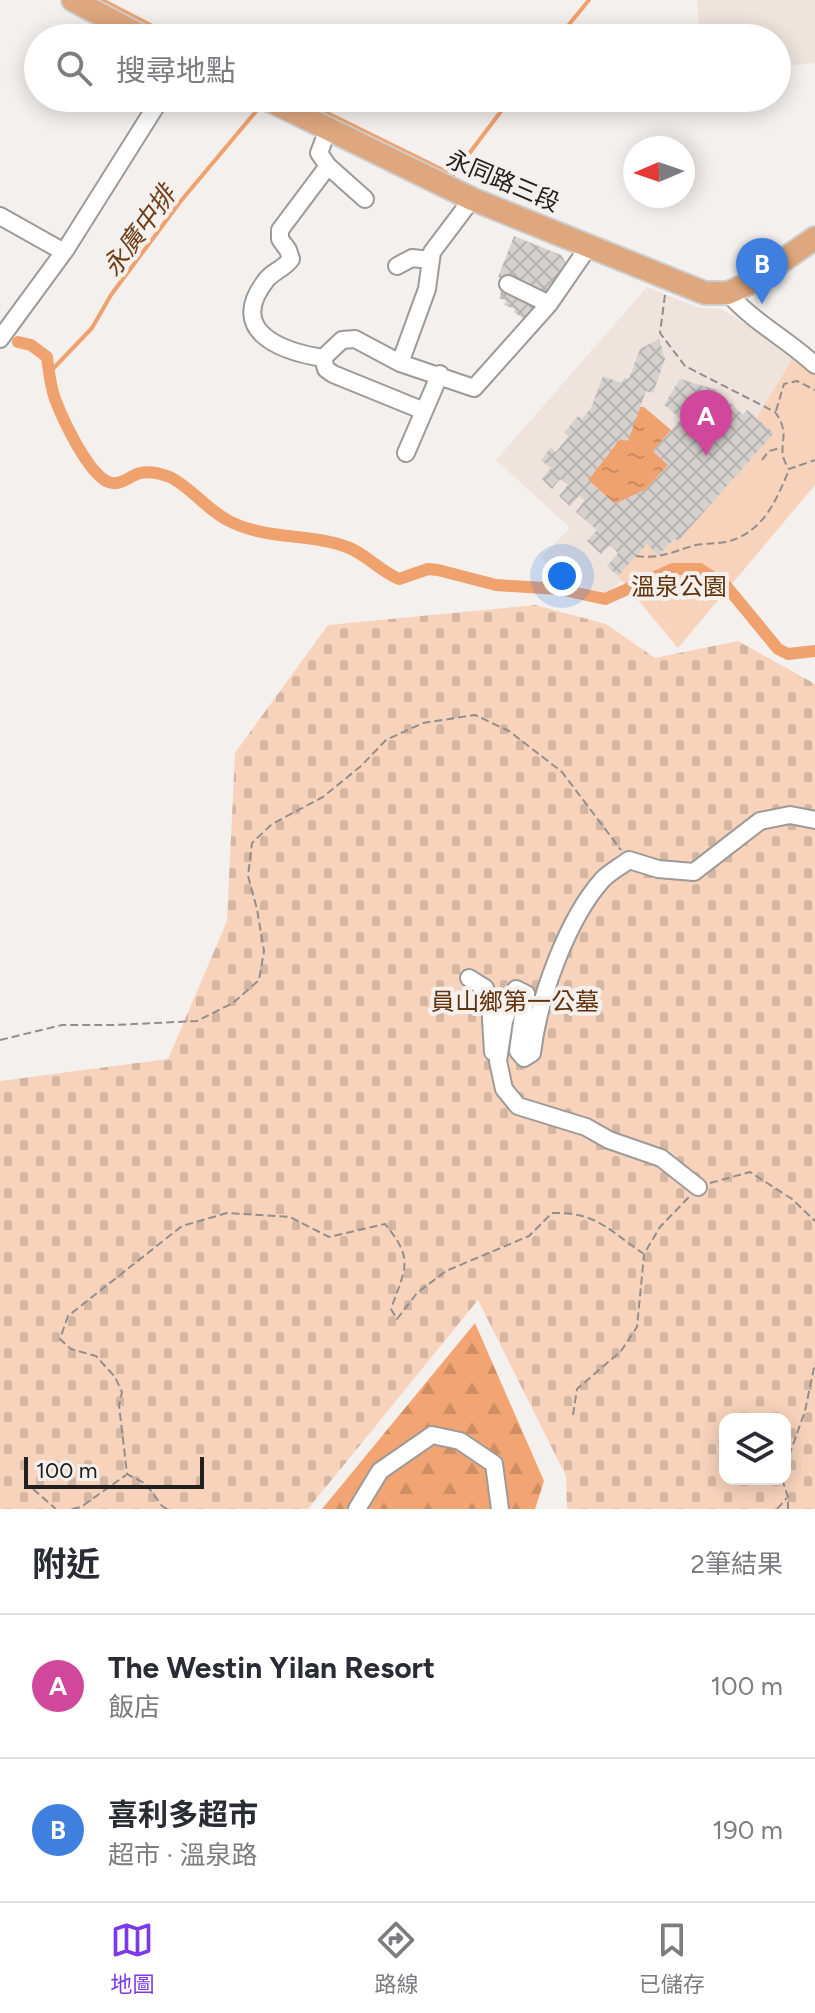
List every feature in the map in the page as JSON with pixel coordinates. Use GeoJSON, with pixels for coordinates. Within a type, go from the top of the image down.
{"type":"FeatureCollection","features":[{"type":"Feature","properties":{"kind":"main road"},"geometry":{"type":"LineString","coordinates":[[73,0],[118,24]]}},
{"type":"Feature","properties":{"kind":"main road","name":"永同路三段"},"geometry":{"type":"LineString","coordinates":[[293,112],[472,199],[705,293],[728,293]]}},
{"type":"Feature","properties":{"kind":"main road"},"geometry":{"type":"LineString","coordinates":[[728,293],[752,282],[815,238]]}},
{"type":"Feature","properties":{"kind":"street"},"geometry":{"type":"LineString","coordinates":[[3,335],[64,252],[153,112]]}},
{"type":"Feature","properties":{"kind":"street"},"geometry":{"type":"LineString","coordinates":[[328,129],[319,153],[328,166],[365,199]]}},
{"type":"Feature","properties":{"kind":"street"},"geometry":{"type":"LineString","coordinates":[[323,358],[301,354],[268,340],[256,329],[252,314],[256,296],[268,277],[291,259],[280,239],[280,230],[328,166]]}},
{"type":"Feature","properties":{"kind":"street"},"geometry":{"type":"LineString","coordinates":[[400,363],[427,289],[432,252],[472,199]]}},
{"type":"Feature","properties":{"kind":"street"},"geometry":{"type":"LineString","coordinates":[[0,216],[64,252]]}},
{"type":"Feature","properties":{"kind":"street"},"geometry":{"type":"LineString","coordinates":[[323,358],[342,340],[355,339],[400,363],[474,388],[549,304],[589,246]]}},
{"type":"Feature","properties":{"kind":"street"},"geometry":{"type":"LineString","coordinates":[[397,266],[412,258],[430,260]]}},
{"type":"Feature","properties":{"kind":"street"},"geometry":{"type":"LineString","coordinates":[[508,284],[549,304]]}},
{"type":"Feature","properties":{"kind":"street"},"geometry":{"type":"LineString","coordinates":[[728,293],[744,312],[815,365]]}},
{"type":"Feature","properties":{"kind":"street"},"geometry":{"type":"LineString","coordinates":[[323,358],[326,369],[333,374],[424,411]]}},
{"type":"Feature","properties":{"kind":"street"},"geometry":{"type":"LineString","coordinates":[[406,453],[440,374]]}},
{"type":"Feature","properties":{"kind":"street"},"geometry":{"type":"LineString","coordinates":[[698,1187],[661,1158],[609,1140],[586,1127],[518,1106],[504,1089],[498,1061],[504,1021],[516,989],[526,994],[518,1051],[524,1058],[532,1053],[535,1030],[568,933],[604,878],[629,860],[658,869],[694,872],[760,821],[790,815],[815,820]]}},
{"type":"Feature","properties":{"kind":"street"},"geometry":{"type":"LineString","coordinates":[[469,978],[485,988],[490,1003],[491,1046],[501,1073]]}},
{"type":"Feature","properties":{"kind":"street"},"geometry":{"type":"LineString","coordinates":[[357,1509],[380,1471],[432,1435],[460,1441],[494,1464],[500,1509]]}},
{"type":"Feature","properties":{"kind":"path"},"geometry":{"type":"LineString","coordinates":[[667,278],[660,333],[685,366],[775,412],[784,424],[786,435],[781,447],[783,460],[789,469]]}},
{"type":"Feature","properties":{"kind":"path"},"geometry":{"type":"LineString","coordinates":[[775,412],[784,384],[797,381],[815,390]]}},
{"type":"Feature","properties":{"kind":"path"},"geometry":{"type":"LineString","coordinates":[[762,460],[769,451],[781,447]]}},
{"type":"Feature","properties":{"kind":"path"},"geometry":{"type":"LineString","coordinates":[[636,556],[657,559],[670,552],[705,543],[724,543],[743,536],[756,527],[775,504],[789,469],[815,460]]}},
{"type":"Feature","properties":{"kind":"path"},"geometry":{"type":"LineString","coordinates":[[0,1040],[62,1025],[197,1021],[233,1003],[259,980],[264,951],[248,876],[252,843],[272,824],[323,797],[361,766],[386,740],[423,723],[475,715],[509,731],[562,772],[629,860]]}},
{"type":"Feature","properties":{"kind":"path"},"geometry":{"type":"LineString","coordinates":[[573,1415],[577,1389],[621,1351],[637,1327],[644,1254],[660,1227],[698,1187],[750,1172],[792,1199],[815,1221]]}},
{"type":"Feature","properties":{"kind":"path"},"geometry":{"type":"LineString","coordinates":[[127,1474],[119,1405],[122,1392],[115,1377],[96,1356],[71,1349],[60,1339],[68,1316],[182,1226],[227,1213],[290,1217],[329,1237],[385,1224],[401,1244],[406,1266],[391,1309],[397,1319],[417,1293],[446,1271],[529,1236],[552,1213],[586,1216],[608,1226],[644,1254]]}},
{"type":"Feature","properties":{"kind":"path"},"geometry":{"type":"LineString","coordinates":[[791,1450],[805,1411],[815,1363]]}},
{"type":"Feature","properties":{"kind":"path"},"geometry":{"type":"LineString","coordinates":[[72,1509],[81,1507],[127,1474]]}},
{"type":"Feature","properties":{"kind":"path"},"geometry":{"type":"LineString","coordinates":[[127,1474],[146,1484],[167,1509]]}},
{"type":"Feature","properties":{"kind":"path"},"geometry":{"type":"LineString","coordinates":[[784,1485],[788,1509]]}},
{"type":"Feature","properties":{"kind":"path"},"geometry":{"type":"LineString","coordinates":[[33,1489],[56,1509]]}},
{"type":"Feature","properties":{"kind":"path"},"geometry":{"type":"LineString","coordinates":[[777,1509],[788,1497]]}},
{"type":"Feature","properties":{"kind":"shaded area"},"geometry":{"type":"Polygon","coordinates":[[[697,0],[815,0],[815,63],[791,66],[791,24],[699,24],[697,0]]]}},
{"type":"Feature","properties":{"kind":"shaded area"},"geometry":{"type":"Polygon","coordinates":[[[647,287],[699,308],[721,309],[795,354],[756,417],[657,559],[640,566],[607,593],[562,581],[541,557],[570,528],[496,460],[647,287]]]}},
{"type":"Feature","properties":{"kind":"green space","name":"溫泉公園"},"geometry":{"type":"Polygon","coordinates":[[[795,354],[815,373],[815,485],[678,648],[618,576],[647,544],[658,556],[756,418],[795,354]]]}},
{"type":"Feature","properties":{"kind":"green space","name":"員山鄉第一公墓"},"geometry":{"type":"Polygon","coordinates":[[[535,605],[606,624],[655,658],[738,641],[815,684],[815,1509],[567,1509],[566,1476],[478,1300],[308,1509],[0,1509],[0,1081],[168,1059],[227,921],[235,753],[328,625],[535,605]]]}},
{"type":"Feature","properties":{"kind":"green space"},"geometry":{"type":"Polygon","coordinates":[[[475,1323],[544,1481],[535,1509],[322,1509],[475,1323]]]}},
{"type":"Feature","properties":{"kind":"water"},"geometry":{"type":"Polygon","coordinates":[[[640,407],[671,430],[653,451],[668,465],[645,490],[615,504],[588,480],[620,439],[628,440],[640,407]]]}},
{"type":"Feature","properties":{"kind":"building"},"geometry":{"type":"Polygon","coordinates":[[[514,236],[561,255],[566,263],[545,297],[498,277],[514,236]]]}},
{"type":"Feature","properties":{"kind":"building"},"geometry":{"type":"Polygon","coordinates":[[[502,289],[537,303],[529,323],[514,312],[515,309],[504,305],[506,301],[499,298],[502,289]]]}},
{"type":"Feature","properties":{"kind":"building"},"geometry":{"type":"Polygon","coordinates":[[[659,339],[665,359],[653,393],[646,391],[628,441],[620,439],[588,480],[615,504],[645,490],[668,465],[653,451],[681,419],[664,405],[680,379],[717,390],[743,415],[747,410],[774,433],[678,541],[675,538],[658,556],[647,544],[618,576],[607,566],[618,553],[610,545],[601,554],[587,541],[597,530],[576,512],[585,500],[579,496],[570,506],[559,496],[568,485],[560,479],[552,489],[542,479],[551,468],[541,460],[551,447],[556,452],[569,436],[564,433],[578,416],[582,419],[591,408],[603,376],[622,383],[624,378],[629,379],[640,349],[659,339]]]}},
{"type":"Feature","properties":{"kind":"waterway"},"geometry":{"type":"LineString","coordinates":[[102,0],[149,24]]}},
{"type":"Feature","properties":{"kind":"waterway"},"geometry":{"type":"LineString","coordinates":[[569,24],[589,0]]}},
{"type":"Feature","properties":{"kind":"waterway","name":"永廣中排"},"geometry":{"type":"LineString","coordinates":[[49,373],[92,328],[111,295],[180,202],[255,112]]}},
{"type":"Feature","properties":{"kind":"waterway"},"geometry":{"type":"LineString","coordinates":[[325,112],[453,175],[500,112]]}},
{"type":"Feature","properties":{"kind":"waterway"},"geometry":{"type":"LineString","coordinates":[[18,342],[31,345],[47,357],[53,394],[76,443],[98,475],[111,483],[144,472],[167,476],[229,521],[258,531],[347,547],[399,579],[428,569],[496,585],[559,589],[605,599],[673,569],[700,569],[727,587],[778,649],[788,654],[815,651]]}},
{"type":"Feature","properties":{"kind":"place","name":"喜利多超市"},"geometry":{"type":"Point","coordinates":[762,304]}},
{"type":"Feature","properties":{"kind":"place","name":"The Westin Yilan Resort"},"geometry":{"type":"Point","coordinates":[706,456]}}]}
